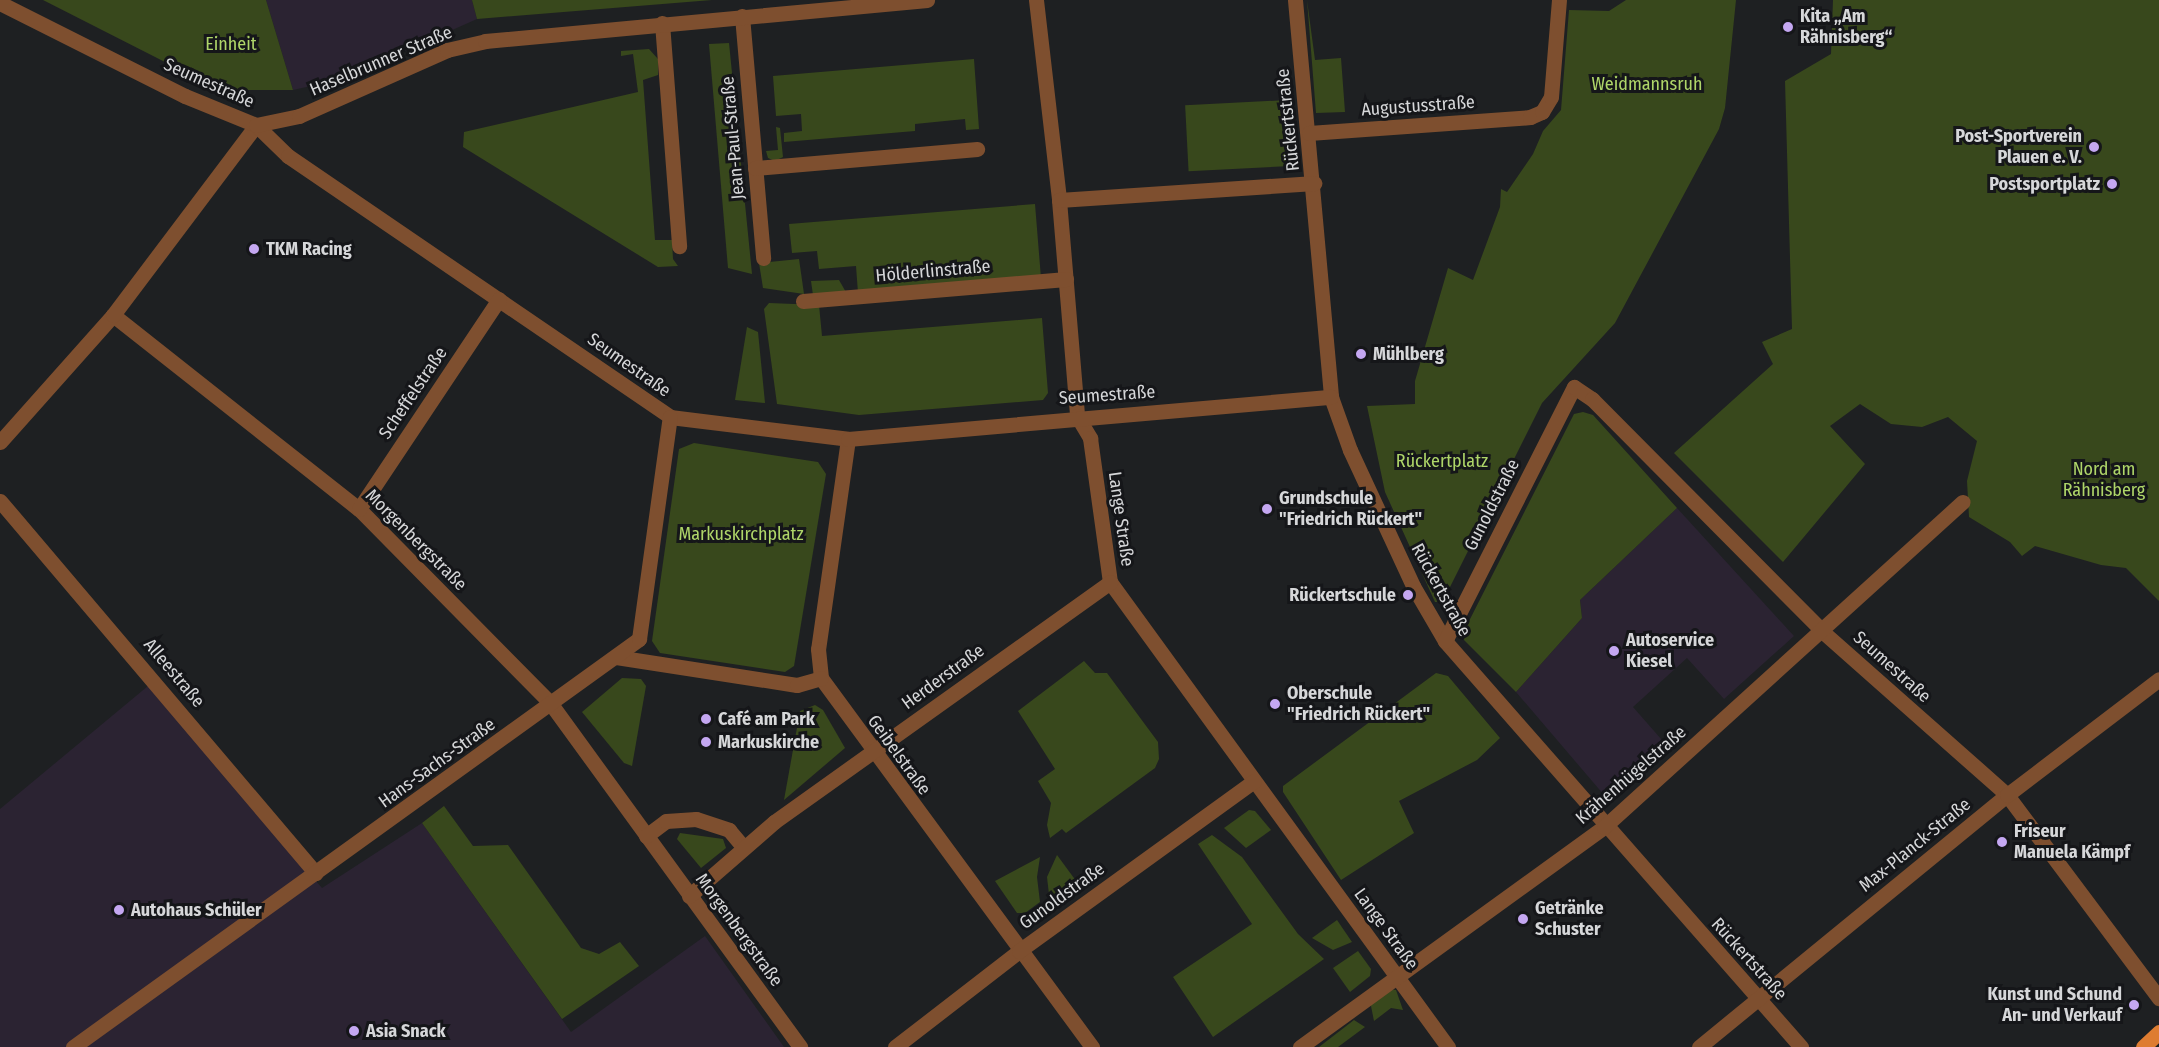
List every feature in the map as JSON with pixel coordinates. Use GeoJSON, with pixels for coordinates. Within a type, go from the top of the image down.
{"type":"FeatureCollection","features":[{"type":"Feature","properties":{"kind":"main road"},"geometry":{"type":"LineString","coordinates":[[2143,1047],[2159,1032]]}},
{"type":"Feature","properties":{"kind":"street","name":"Haselbrunner Straße"},"geometry":{"type":"LineString","coordinates":[[256,125],[299,116],[447,50],[513,36],[927,0]]}},
{"type":"Feature","properties":{"kind":"street","name":"Lange Straße"},"geometry":{"type":"LineString","coordinates":[[1036,0],[1059,200],[1077,416],[1090,438],[1110,582],[1448,1047]]}},
{"type":"Feature","properties":{"kind":"street","name":"Rückertstraße"},"geometry":{"type":"LineString","coordinates":[[1294,0],[1314,183],[1331,397],[1350,450],[1413,586],[1445,641],[1604,827],[1801,1047]]}},
{"type":"Feature","properties":{"kind":"street","name":"Augustusstraße"},"geometry":{"type":"LineString","coordinates":[[1309,133],[1530,117],[1542,112],[1551,97],[1559,0]]}},
{"type":"Feature","properties":{"kind":"street","name":"Seumestraße"},"geometry":{"type":"LineString","coordinates":[[0,3],[185,96],[256,125],[288,156],[670,417],[848,439],[1077,416],[1331,397]]}},
{"type":"Feature","properties":{"kind":"street","name":"Jean-Paul-Straße"},"geometry":{"type":"LineString","coordinates":[[742,16],[763,258]]}},
{"type":"Feature","properties":{"kind":"street"},"geometry":{"type":"LineString","coordinates":[[662,23],[679,246]]}},
{"type":"Feature","properties":{"kind":"street"},"geometry":{"type":"LineString","coordinates":[[0,442],[113,315],[256,125]]}},
{"type":"Feature","properties":{"kind":"street"},"geometry":{"type":"LineString","coordinates":[[755,168],[977,149]]}},
{"type":"Feature","properties":{"kind":"street"},"geometry":{"type":"LineString","coordinates":[[1059,200],[1314,183]]}},
{"type":"Feature","properties":{"kind":"street","name":"Hölderlinstraße"},"geometry":{"type":"LineString","coordinates":[[803,301],[1066,279]]}},
{"type":"Feature","properties":{"kind":"street","name":"Scheffelstraße"},"geometry":{"type":"LineString","coordinates":[[359,509],[499,299]]}},
{"type":"Feature","properties":{"kind":"street","name":"Morgenbergstraße"},"geometry":{"type":"LineString","coordinates":[[113,315],[359,509],[551,704],[800,1047]]}},
{"type":"Feature","properties":{"kind":"street","name":"Seumestraße"},"geometry":{"type":"LineString","coordinates":[[1575,387],[1592,399],[1823,632],[2007,795],[2159,998]]}},
{"type":"Feature","properties":{"kind":"street","name":"Gunoldstraße"},"geometry":{"type":"LineString","coordinates":[[1445,641],[1575,387]]}},
{"type":"Feature","properties":{"kind":"street","name":"Hans-Sachs-Straße"},"geometry":{"type":"LineString","coordinates":[[73,1047],[639,639],[670,417]]}},
{"type":"Feature","properties":{"kind":"street","name":"Geibelstraße"},"geometry":{"type":"LineString","coordinates":[[848,439],[817,656],[821,678],[872,752],[1092,1047]]}},
{"type":"Feature","properties":{"kind":"street","name":"Alleestraße"},"geometry":{"type":"LineString","coordinates":[[0,501],[316,873]]}},
{"type":"Feature","properties":{"kind":"street","name":"Krähenhügelstraße"},"geometry":{"type":"LineString","coordinates":[[1300,1047],[1604,827],[1823,632],[1962,502]]}},
{"type":"Feature","properties":{"kind":"street","name":"Herderstraße"},"geometry":{"type":"LineString","coordinates":[[689,896],[744,848],[872,752],[1110,582]]}},
{"type":"Feature","properties":{"kind":"street"},"geometry":{"type":"LineString","coordinates":[[616,657],[797,685],[821,678]]}},
{"type":"Feature","properties":{"kind":"street","name":"Max-Planck-Straße"},"geometry":{"type":"LineString","coordinates":[[1699,1047],[2007,795],[2159,679]]}},
{"type":"Feature","properties":{"kind":"street","name":"Gunoldstraße"},"geometry":{"type":"LineString","coordinates":[[895,1047],[1019,951],[1254,781]]}},
{"type":"Feature","properties":{"kind":"street"},"geometry":{"type":"LineString","coordinates":[[646,836],[666,821],[696,819],[729,830],[744,848]]}},
{"type":"Feature","properties":{"kind":"shaded area"},"geometry":{"type":"Polygon","coordinates":[[[266,0],[472,0],[477,19],[342,79],[293,90],[266,0]]]}},
{"type":"Feature","properties":{"kind":"shaded area"},"geometry":{"type":"Polygon","coordinates":[[[1677,508],[1794,636],[1724,699],[1687,658],[1633,707],[1669,748],[1610,802],[1516,692],[1582,618],[1580,600],[1677,508]]]}},
{"type":"Feature","properties":{"kind":"shaded area"},"geometry":{"type":"Polygon","coordinates":[[[148,686],[322,888],[422,823],[571,1032],[705,936],[784,1047],[0,1047],[0,809],[148,686]]]}},
{"type":"Feature","properties":{"kind":"green space","name":"Einheit"},"geometry":{"type":"Polygon","coordinates":[[[43,0],[266,0],[293,90],[220,90],[43,0]]]}},
{"type":"Feature","properties":{"kind":"green space"},"geometry":{"type":"Polygon","coordinates":[[[472,0],[712,0],[477,19],[472,0]]]}},
{"type":"Feature","properties":{"kind":"green space"},"geometry":{"type":"Polygon","coordinates":[[[1307,0],[1315,60],[1341,58],[1345,112],[1316,113],[1307,0]]]}},
{"type":"Feature","properties":{"kind":"green space"},"geometry":{"type":"Polygon","coordinates":[[[1626,0],[1736,0],[1725,108],[1719,129],[1615,323],[1542,403],[1447,593],[1441,602],[1435,602],[1385,492],[1367,406],[1415,404],[1415,381],[1448,268],[1473,280],[1500,207],[1501,189],[1507,192],[1533,154],[1543,131],[1561,110],[1569,10],[1609,11],[1626,0]]]}},
{"type":"Feature","properties":{"kind":"green space","name":"Nord am Rähnisberg"},"geometry":{"type":"Polygon","coordinates":[[[1833,0],[2159,0],[2159,601],[2126,568],[2101,565],[2035,546],[2022,556],[2010,542],[1969,517],[1967,481],[1977,441],[1948,417],[1922,427],[1891,424],[1860,404],[1830,426],[1865,464],[1783,562],[1674,453],[1773,364],[1762,342],[1792,329],[1785,81],[1831,54],[1833,0]]]}},
{"type":"Feature","properties":{"kind":"green space"},"geometry":{"type":"Polygon","coordinates":[[[729,43],[752,274],[728,268],[709,44],[729,43]]]}},
{"type":"Feature","properties":{"kind":"green space"},"geometry":{"type":"Polygon","coordinates":[[[649,49],[658,59],[658,75],[643,80],[655,240],[672,240],[673,259],[678,266],[658,267],[463,147],[464,132],[638,92],[633,54],[621,56],[621,51],[649,49]]]}},
{"type":"Feature","properties":{"kind":"green space"},"geometry":{"type":"Polygon","coordinates":[[[974,59],[979,129],[966,130],[965,119],[915,124],[915,131],[784,142],[784,133],[802,131],[801,114],[776,116],[773,76],[974,59]]]}},
{"type":"Feature","properties":{"kind":"green space"},"geometry":{"type":"Polygon","coordinates":[[[1287,100],[1290,166],[1189,171],[1185,105],[1287,100]]]}},
{"type":"Feature","properties":{"kind":"green space"},"geometry":{"type":"Polygon","coordinates":[[[776,127],[780,128],[783,157],[775,161],[768,158],[766,151],[778,150],[776,127]]]}},
{"type":"Feature","properties":{"kind":"green space"},"geometry":{"type":"Polygon","coordinates":[[[1035,204],[1041,278],[858,293],[856,266],[819,269],[817,251],[792,253],[789,224],[1035,204]]]}},
{"type":"Feature","properties":{"kind":"green space"},"geometry":{"type":"Polygon","coordinates":[[[799,259],[804,294],[763,288],[759,263],[799,259]]]}},
{"type":"Feature","properties":{"kind":"green space"},"geometry":{"type":"Polygon","coordinates":[[[839,280],[847,294],[813,295],[811,281],[839,280]]]}},
{"type":"Feature","properties":{"kind":"green space"},"geometry":{"type":"Polygon","coordinates":[[[769,303],[819,305],[822,336],[1042,318],[1048,393],[1043,400],[859,415],[777,404],[764,309],[769,303]]]}},
{"type":"Feature","properties":{"kind":"green space"},"geometry":{"type":"Polygon","coordinates":[[[747,327],[758,332],[765,403],[735,400],[747,327]]]}},
{"type":"Feature","properties":{"kind":"green space"},"geometry":{"type":"Polygon","coordinates":[[[1583,412],[1593,415],[1677,508],[1580,600],[1582,618],[1516,692],[1464,640],[1466,627],[1574,414],[1583,412]]]}},
{"type":"Feature","properties":{"kind":"green space","name":"Markuskirchplatz"},"geometry":{"type":"Polygon","coordinates":[[[694,443],[818,462],[826,474],[794,666],[785,672],[660,653],[652,641],[679,449],[694,443]]]}},
{"type":"Feature","properties":{"kind":"green space"},"geometry":{"type":"Polygon","coordinates":[[[1084,661],[1095,673],[1107,673],[1158,742],[1159,759],[1155,768],[1066,833],[1062,829],[1050,838],[1047,825],[1051,803],[1038,781],[1055,769],[1018,711],[1084,661]]]}},
{"type":"Feature","properties":{"kind":"green space"},"geometry":{"type":"Polygon","coordinates":[[[1436,673],[1448,676],[1500,738],[1477,760],[1399,801],[1414,833],[1341,880],[1283,792],[1283,786],[1436,673]]]}},
{"type":"Feature","properties":{"kind":"green space"},"geometry":{"type":"Polygon","coordinates":[[[622,678],[641,679],[646,686],[632,766],[624,763],[582,712],[622,678]]]}},
{"type":"Feature","properties":{"kind":"green space"},"geometry":{"type":"Polygon","coordinates":[[[815,705],[823,710],[845,748],[784,800],[800,711],[815,705]]]}},
{"type":"Feature","properties":{"kind":"green space"},"geometry":{"type":"Polygon","coordinates":[[[444,806],[473,846],[508,845],[581,948],[599,954],[620,942],[639,966],[562,1019],[422,823],[444,806]]]}},
{"type":"Feature","properties":{"kind":"green space"},"geometry":{"type":"Polygon","coordinates":[[[1249,810],[1255,811],[1271,830],[1246,848],[1224,828],[1249,810]]]}},
{"type":"Feature","properties":{"kind":"green space"},"geometry":{"type":"Polygon","coordinates":[[[680,833],[723,839],[726,848],[701,868],[677,839],[680,833]]]}},
{"type":"Feature","properties":{"kind":"green space"},"geometry":{"type":"Polygon","coordinates":[[[1212,835],[1242,857],[1298,934],[1324,959],[1213,1037],[1173,977],[1252,924],[1198,844],[1212,835]]]}},
{"type":"Feature","properties":{"kind":"green space"},"geometry":{"type":"Polygon","coordinates":[[[1057,855],[1082,889],[1057,908],[1050,903],[1047,877],[1057,855]]]}},
{"type":"Feature","properties":{"kind":"green space"},"geometry":{"type":"Polygon","coordinates":[[[1040,857],[1037,877],[1040,902],[1025,913],[1017,913],[995,881],[1040,857]]]}},
{"type":"Feature","properties":{"kind":"green space"},"geometry":{"type":"Polygon","coordinates":[[[1337,920],[1352,942],[1333,950],[1312,938],[1337,920]]]}},
{"type":"Feature","properties":{"kind":"green space"},"geometry":{"type":"Polygon","coordinates":[[[1358,951],[1371,969],[1370,976],[1350,992],[1333,968],[1358,951]]]}},
{"type":"Feature","properties":{"kind":"green space"},"geometry":{"type":"Polygon","coordinates":[[[1388,989],[1396,990],[1403,1010],[1391,1008],[1374,1021],[1370,1001],[1388,989]]]}},
{"type":"Feature","properties":{"kind":"green space"},"geometry":{"type":"Polygon","coordinates":[[[1354,1020],[1365,1027],[1338,1047],[1319,1047],[1354,1020]]]}},
{"type":"Feature","properties":{"kind":"place","name":"Kita „Am Rähnisberg“"},"geometry":{"type":"Point","coordinates":[1788,27]}},
{"type":"Feature","properties":{"kind":"place","name":"Post-Sportverein Plauen e. V."},"geometry":{"type":"Point","coordinates":[2094,147]}},
{"type":"Feature","properties":{"kind":"place","name":"Postsportplatz"},"geometry":{"type":"Point","coordinates":[2112,184]}},
{"type":"Feature","properties":{"kind":"place","name":"TKM Racing"},"geometry":{"type":"Point","coordinates":[254,249]}},
{"type":"Feature","properties":{"kind":"place","name":"Mühlberg"},"geometry":{"type":"Point","coordinates":[1361,354]}},
{"type":"Feature","properties":{"kind":"place","name":"Grundschule \"Friedrich Rückert\""},"geometry":{"type":"Point","coordinates":[1267,509]}},
{"type":"Feature","properties":{"kind":"place","name":"Rückertschule"},"geometry":{"type":"Point","coordinates":[1408,595]}},
{"type":"Feature","properties":{"kind":"place","name":"Autoservice Kiesel"},"geometry":{"type":"Point","coordinates":[1614,651]}},
{"type":"Feature","properties":{"kind":"place","name":"Oberschule \"Friedrich Rückert\""},"geometry":{"type":"Point","coordinates":[1275,704]}},
{"type":"Feature","properties":{"kind":"place","name":"Café am Park"},"geometry":{"type":"Point","coordinates":[706,719]}},
{"type":"Feature","properties":{"kind":"place","name":"Markuskirche"},"geometry":{"type":"Point","coordinates":[706,742]}},
{"type":"Feature","properties":{"kind":"place","name":"Friseur Manuela Kämpf"},"geometry":{"type":"Point","coordinates":[2002,842]}},
{"type":"Feature","properties":{"kind":"place","name":"Autohaus Schüler"},"geometry":{"type":"Point","coordinates":[119,910]}},
{"type":"Feature","properties":{"kind":"place","name":"Getränke Schuster"},"geometry":{"type":"Point","coordinates":[1523,919]}},
{"type":"Feature","properties":{"kind":"place","name":"Kunst und Schund An- und Verkauf"},"geometry":{"type":"Point","coordinates":[2134,1005]}},
{"type":"Feature","properties":{"kind":"place","name":"Asia Snack"},"geometry":{"type":"Point","coordinates":[354,1031]}},
{"type":"Feature","properties":{"kind":"park label","name":"Weidmannsruh"},"geometry":{"type":"Point","coordinates":[1647,84]}},
{"type":"Feature","properties":{"kind":"park label","name":"Rückertplatz"},"geometry":{"type":"Point","coordinates":[1442,461]}}]}
